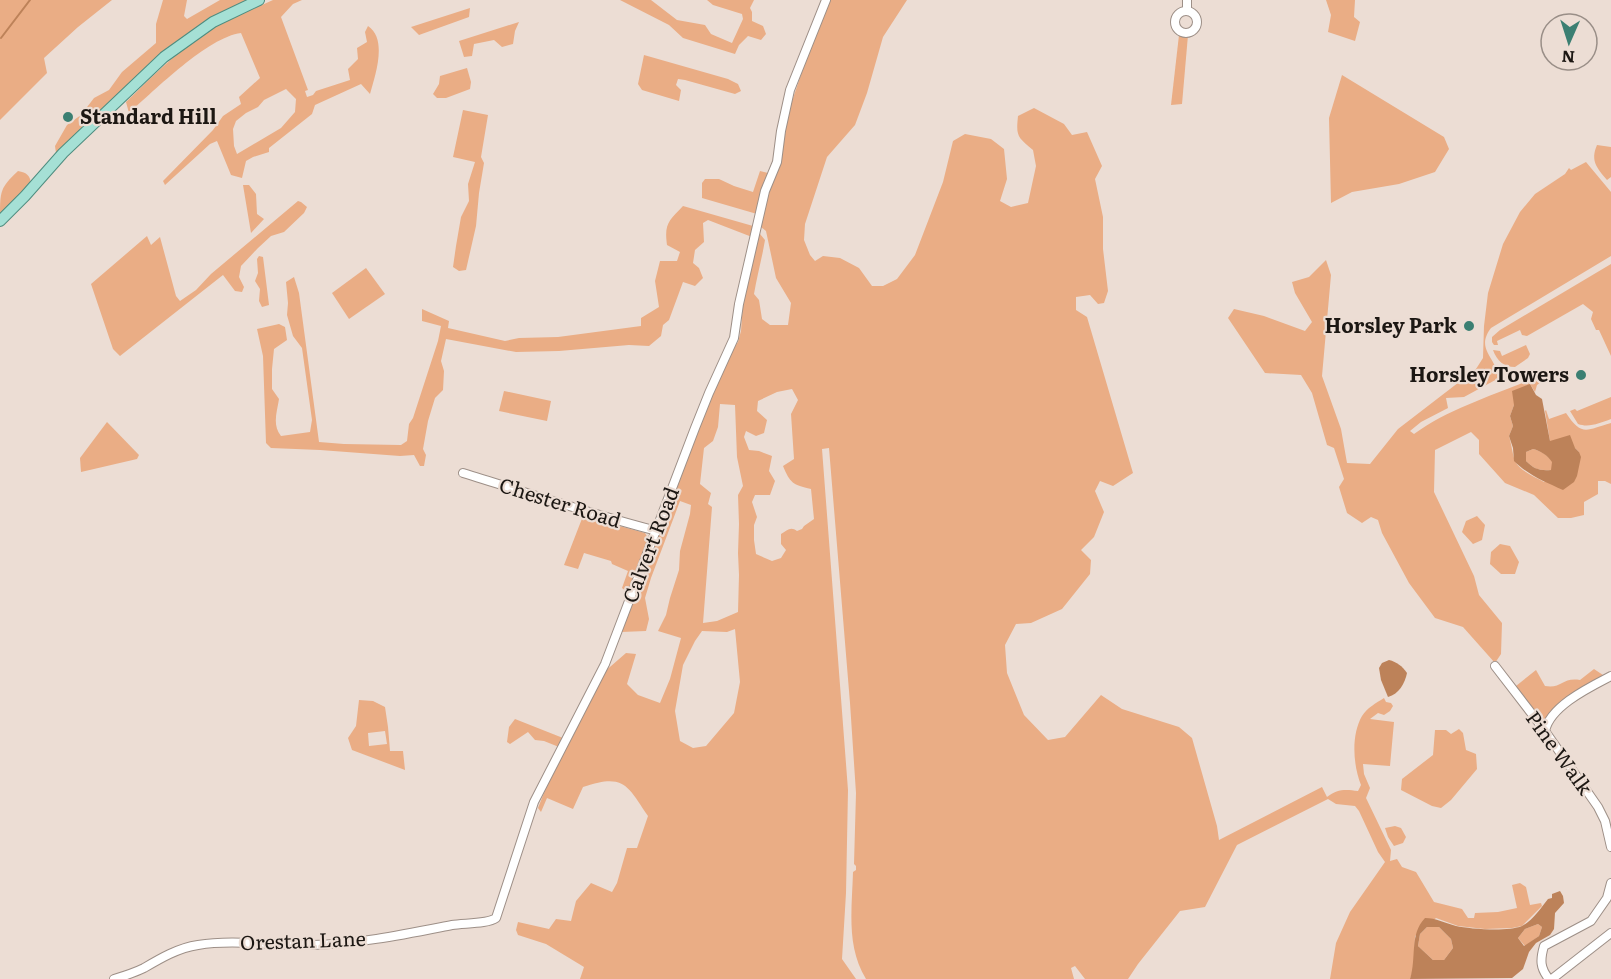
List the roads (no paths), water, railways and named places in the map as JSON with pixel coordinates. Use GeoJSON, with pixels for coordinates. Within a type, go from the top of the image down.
{"type":"FeatureCollection","features":[{"type":"Feature","properties":{"kind":"main road"},"geometry":{"type":"LineString","coordinates":[[0,221],[70,146],[165,57],[213,22],[259,0]]}},
{"type":"Feature","properties":{"kind":"street","name":"Calvert Road"},"geometry":{"type":"LineString","coordinates":[[496,918],[534,802],[605,664],[706,402],[734,338],[739,304],[765,191],[777,162],[790,90],[826,0]]}},
{"type":"Feature","properties":{"kind":"street"},"geometry":{"type":"LineString","coordinates":[[1186,11],[1187,0]]}},
{"type":"Feature","properties":{"kind":"street","name":"Chester Road"},"geometry":{"type":"LineString","coordinates":[[463,473],[605,518],[657,531]]}},
{"type":"Feature","properties":{"kind":"street","name":"Pine Walk"},"geometry":{"type":"LineString","coordinates":[[1495,666],[1545,731],[1598,807],[1605,821],[1611,847]]}},
{"type":"Feature","properties":{"kind":"street"},"geometry":{"type":"LineString","coordinates":[[1545,731],[1546,723],[1560,708],[1577,695],[1611,676]]}},
{"type":"Feature","properties":{"kind":"street"},"geometry":{"type":"LineString","coordinates":[[1611,883],[1607,898],[1591,921],[1544,946],[1542,968],[1550,979],[1611,933]]}},
{"type":"Feature","properties":{"kind":"street","name":"Orestan Lane"},"geometry":{"type":"LineString","coordinates":[[114,979],[142,969],[169,954],[199,945],[221,943],[333,944],[382,939],[463,923],[490,921],[496,918]]}},
{"type":"Feature","properties":{"kind":"waterway"},"geometry":{"type":"LineString","coordinates":[[1,38],[30,0]]}},
{"type":"Feature","properties":{"kind":"place","name":"Standard Hill"},"geometry":{"type":"Point","coordinates":[68,117]}},
{"type":"Feature","properties":{"kind":"place","name":"Horsley Park"},"geometry":{"type":"Point","coordinates":[1469,326]}},
{"type":"Feature","properties":{"kind":"place","name":"Horsley Towers"},"geometry":{"type":"Point","coordinates":[1581,375]}}]}
